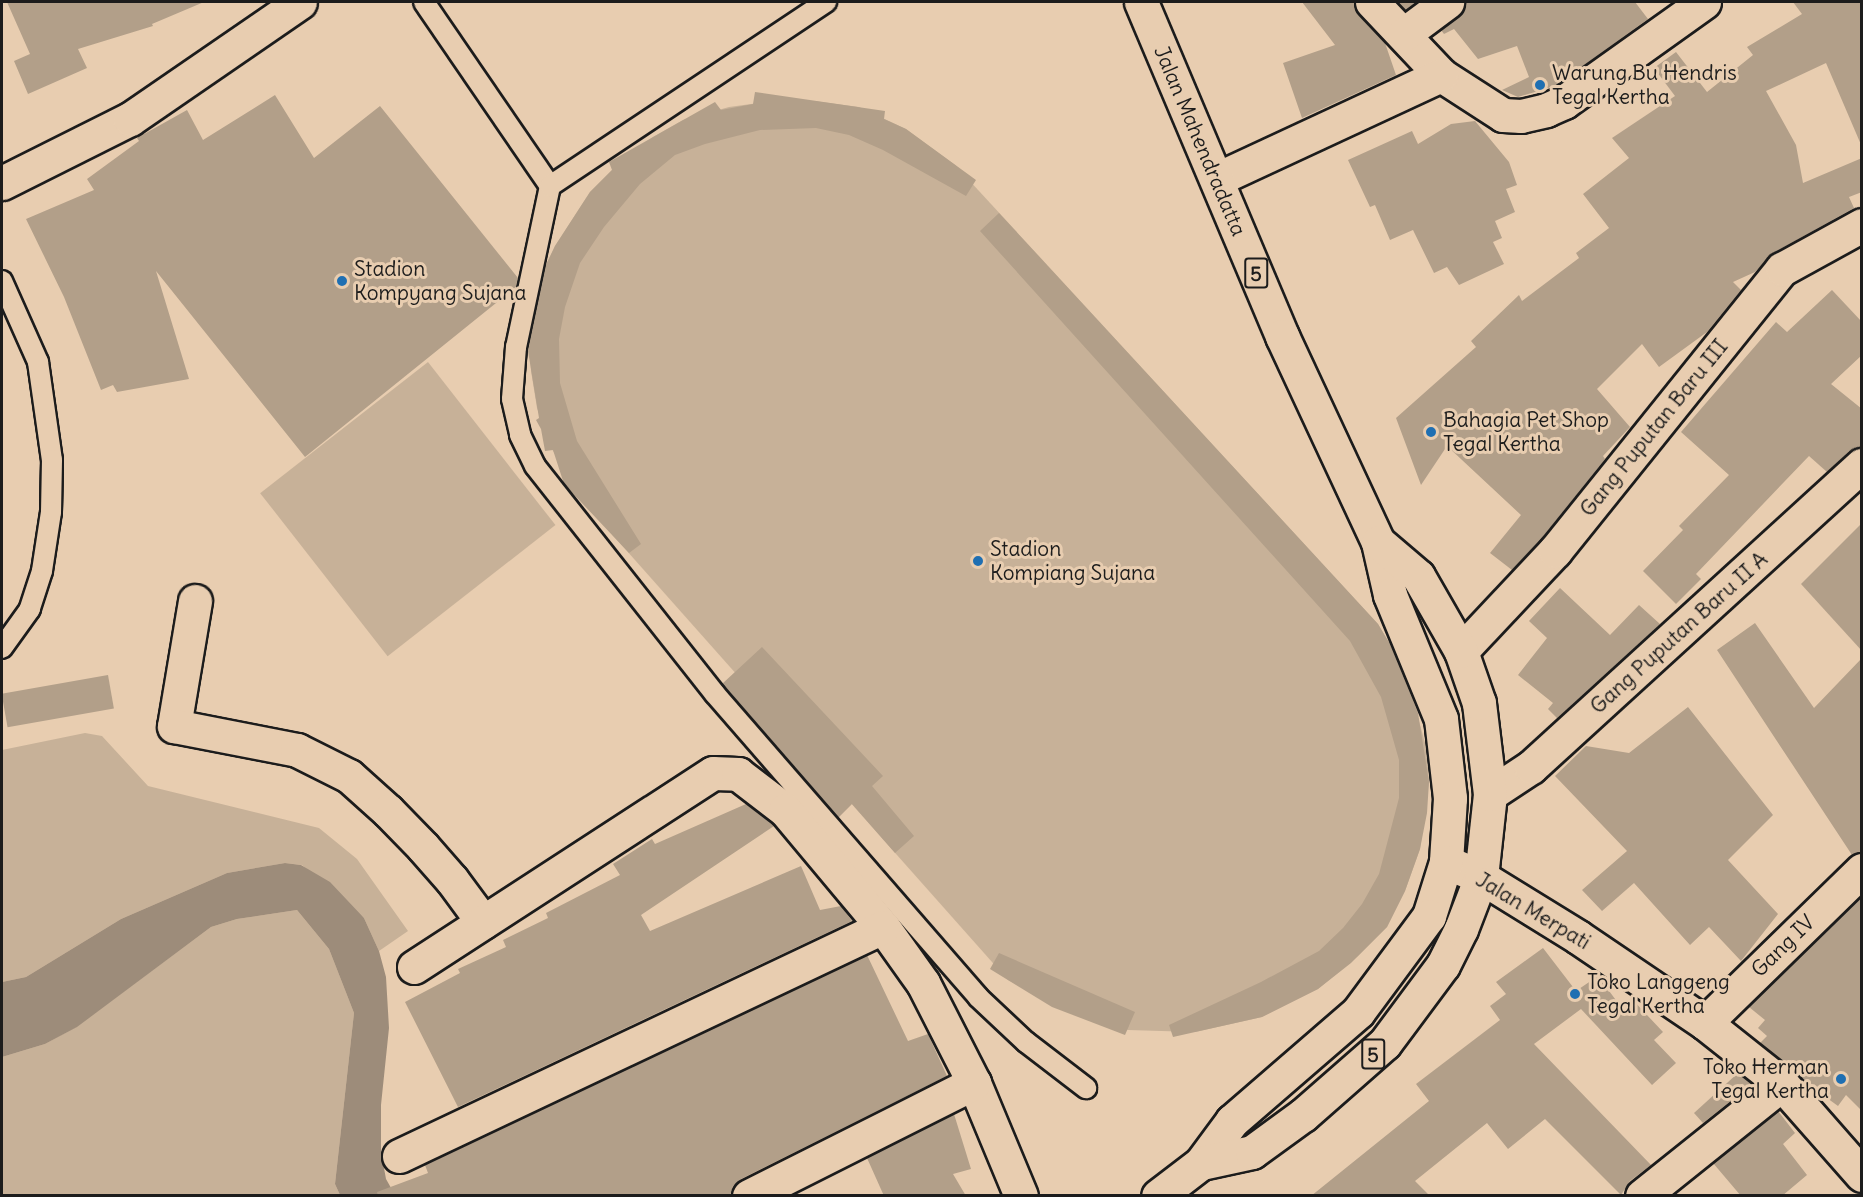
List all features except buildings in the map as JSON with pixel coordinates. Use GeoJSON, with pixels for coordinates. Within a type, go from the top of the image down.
{"type":"FeatureCollection","features":[{"type":"Feature","properties":{"kind":"main road"},"geometry":{"type":"LineString","coordinates":[[2,183],[130,119],[300,2]]}},
{"type":"Feature","properties":{"kind":"main road","name":"Jalan Mahendradatta"},"geometry":{"type":"LineString","coordinates":[[1141,2],[1282,336],[1378,542],[1390,595],[1441,718],[1450,798],[1446,862],[1429,916],[1358,1012],[1232,1121],[1201,1163],[1158,1196]]}},
{"type":"Feature","properties":{"kind":"main road"},"geometry":{"type":"LineString","coordinates":[[1372,2],[1441,75],[1503,115],[1529,114],[1564,102],[1704,2]]}},
{"type":"Feature","properties":{"kind":"main road"},"geometry":{"type":"LineString","coordinates":[[1404,34],[1447,2]]}},
{"type":"Feature","properties":{"kind":"main road"},"geometry":{"type":"LineString","coordinates":[[1217,179],[1441,75]]}},
{"type":"Feature","properties":{"kind":"main road","name":"Gang Puputan Baru III"},"geometry":{"type":"LineString","coordinates":[[1461,651],[1554,551],[1782,269],[1862,225]]}},
{"type":"Feature","properties":{"kind":"main road","name":"Gang Puputan Baru II A"},"geometry":{"type":"LineString","coordinates":[[1490,794],[1531,767],[1862,465]]}},
{"type":"Feature","properties":{"kind":"main road","name":"Jalan Mahendradatta"},"geometry":{"type":"LineString","coordinates":[[1201,1163],[1252,1152],[1303,1115],[1385,1043],[1443,965],[1461,929],[1481,877],[1490,794],[1479,703],[1461,651],[1418,576],[1378,542]]}},
{"type":"Feature","properties":{"kind":"main road"},"geometry":{"type":"LineString","coordinates":[[195,601],[174,726],[297,750],[349,776],[388,811],[423,848],[452,880],[483,922]]}},
{"type":"Feature","properties":{"kind":"main road"},"geometry":{"type":"LineString","coordinates":[[414,967],[712,773],[726,772],[749,780],[785,810],[882,927],[923,983],[974,1083],[1021,1196]]}},
{"type":"Feature","properties":{"kind":"main road","name":"Jalan Merpati"},"geometry":{"type":"LineString","coordinates":[[1446,862],[1481,877],[1578,937],[1705,1023],[1782,1084],[1862,1175]]}},
{"type":"Feature","properties":{"kind":"main road","name":"Gang IV"},"geometry":{"type":"LineString","coordinates":[[1705,1023],[1862,870]]}},
{"type":"Feature","properties":{"kind":"main road"},"geometry":{"type":"LineString","coordinates":[[399,1156],[882,927]]}},
{"type":"Feature","properties":{"kind":"main road"},"geometry":{"type":"LineString","coordinates":[[749,1196],[974,1083]]}},
{"type":"Feature","properties":{"kind":"main road"},"geometry":{"type":"LineString","coordinates":[[1642,1196],[1782,1084]]}},
{"type":"Feature","properties":{"kind":"lane"},"geometry":{"type":"LineString","coordinates":[[424,2],[550,186]]}},
{"type":"Feature","properties":{"kind":"lane"},"geometry":{"type":"LineString","coordinates":[[826,2],[550,186],[516,347],[512,399],[520,435],[535,466],[715,694],[978,997],[1026,1042],[1086,1088]]}},
{"type":"Feature","properties":{"kind":"lane"},"geometry":{"type":"LineString","coordinates":[[2,281],[38,362],[52,460],[51,512],[42,571],[30,609],[2,648]]}},
{"type":"Feature","properties":{"kind":"shaded area","name":"Stadion Kompiang Sujana"},"geometry":{"type":"Polygon","coordinates":[[[814,101],[859,107],[906,129],[955,165],[1378,624],[1405,671],[1427,750],[1429,781],[1420,849],[1405,891],[1387,927],[1358,956],[1318,989],[1262,1017],[1195,1032],[1128,1030],[1088,1020],[1008,980],[579,497],[552,449],[537,408],[531,371],[529,325],[535,288],[555,246],[590,192],[621,161],[653,137],[683,120],[729,107],[765,102],[814,101]]]}},
{"type":"Feature","properties":{"kind":"shaded area"},"geometry":{"type":"Polygon","coordinates":[[[428,362],[555,525],[388,656],[260,493],[428,362]]]}},
{"type":"Feature","properties":{"kind":"shaded area"},"geometry":{"type":"Polygon","coordinates":[[[85,733],[102,736],[148,786],[319,828],[357,859],[408,931],[379,951],[364,918],[302,865],[285,863],[227,873],[121,919],[26,977],[2,982],[2,750],[85,733]]]}},
{"type":"Feature","properties":{"kind":"shaded area"},"geometry":{"type":"Polygon","coordinates":[[[285,863],[301,865],[330,882],[364,918],[379,951],[386,977],[389,1028],[381,1105],[381,1152],[386,1179],[395,1195],[340,1195],[335,1184],[354,1013],[329,949],[297,910],[237,919],[211,927],[77,1027],[45,1044],[2,1057],[2,982],[26,977],[121,919],[227,873],[285,863]]]}},
{"type":"Feature","properties":{"kind":"shaded area"},"geometry":{"type":"Polygon","coordinates":[[[297,910],[329,949],[354,1013],[335,1184],[340,1195],[2,1196],[2,1057],[45,1044],[76,1027],[211,927],[237,919],[297,910]]]}},
{"type":"Feature","properties":{"kind":"place","name":"Warung Bu Hendris Tegal Kertha"},"geometry":{"type":"Point","coordinates":[1540,85]}},
{"type":"Feature","properties":{"kind":"place","name":"Stadion Kompyang Sujana"},"geometry":{"type":"Point","coordinates":[342,281]}},
{"type":"Feature","properties":{"kind":"place","name":"Bahagia Pet Shop Tegal Kertha"},"geometry":{"type":"Point","coordinates":[1431,432]}},
{"type":"Feature","properties":{"kind":"place","name":"Stadion Kompiang Sujana"},"geometry":{"type":"Point","coordinates":[978,561]}},
{"type":"Feature","properties":{"kind":"place","name":"Toko Langgeng Tegal Kertha"},"geometry":{"type":"Point","coordinates":[1575,994]}},
{"type":"Feature","properties":{"kind":"place","name":"Toko Herman Tegal Kertha"},"geometry":{"type":"Point","coordinates":[1841,1079]}}]}
